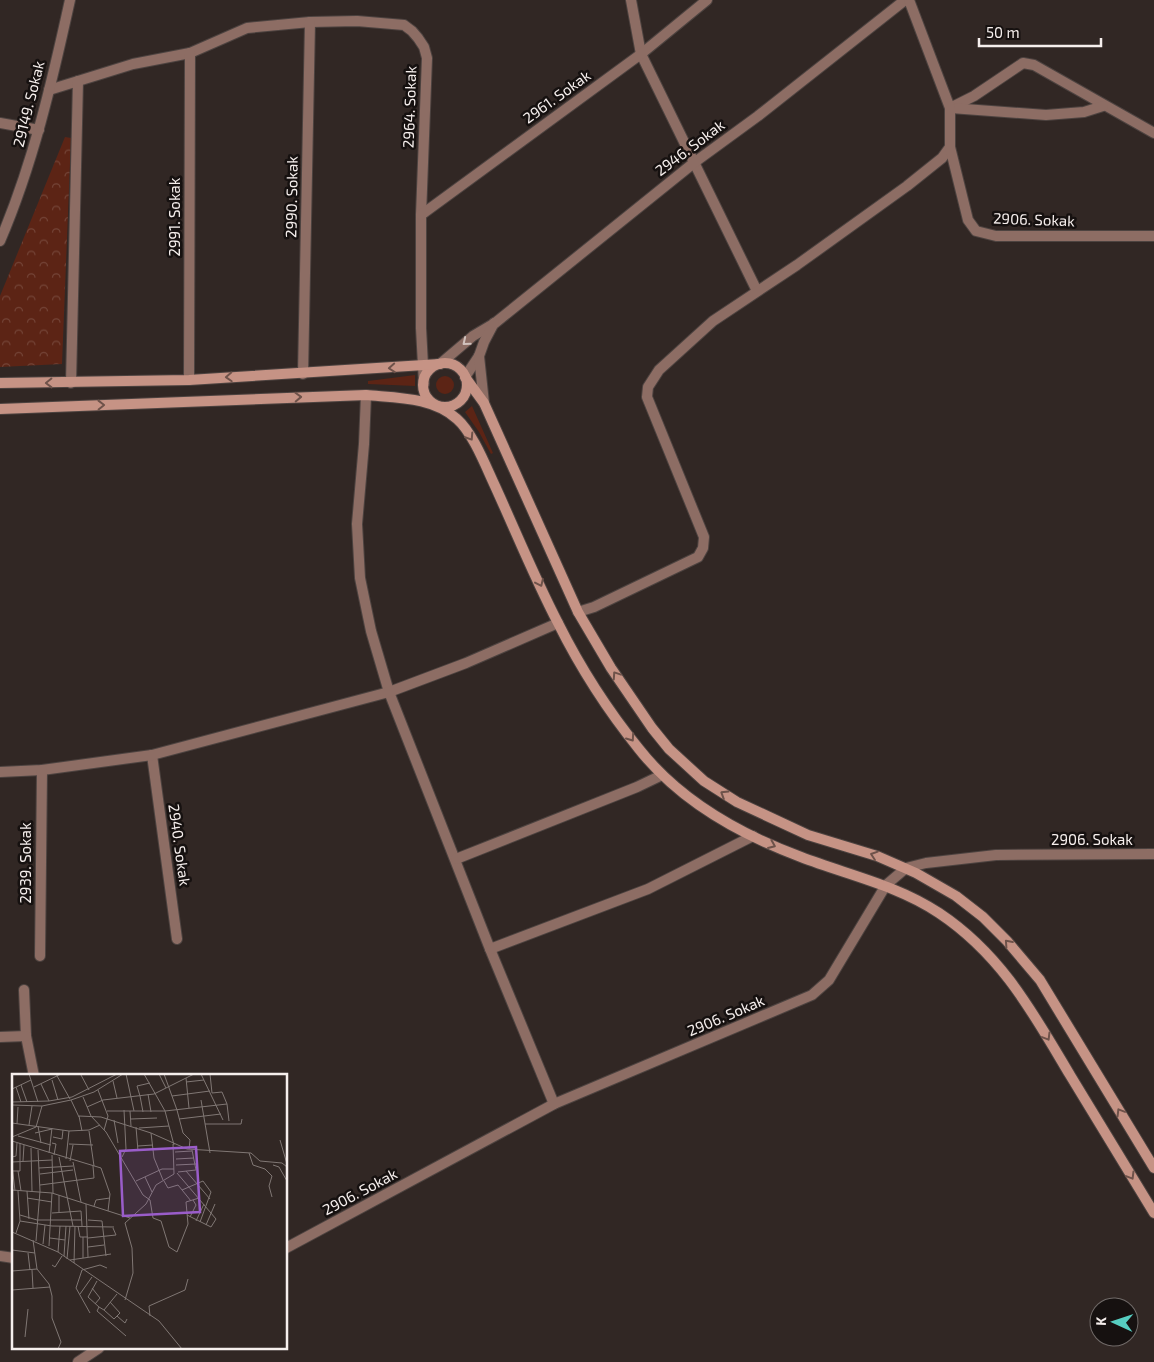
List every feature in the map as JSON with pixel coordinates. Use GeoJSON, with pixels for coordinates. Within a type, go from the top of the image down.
{"type":"FeatureCollection","features":[{"type":"Feature","properties":{"kind":"main road"},"geometry":{"type":"LineString","coordinates":[[0,384],[189,380],[440,364],[455,366],[462,372],[484,404],[578,612],[611,668],[652,728],[674,754],[704,781],[732,799],[808,835],[877,856],[906,868],[946,890],[978,914],[1004,937],[1040,980],[1154,1168]]}},
{"type":"Feature","properties":{"kind":"main road"},"geometry":{"type":"LineString","coordinates":[[440,364],[426,375],[424,384],[426,396],[434,404],[457,419],[476,446],[558,623],[592,681],[629,736],[662,775],[702,808],[753,836],[800,857],[886,885],[925,904],[960,928],[990,957],[1022,995],[1154,1213]]}},
{"type":"Feature","properties":{"kind":"main road"},"geometry":{"type":"LineString","coordinates":[[0,409],[366,395],[408,399],[440,407],[449,407],[460,402],[465,394],[467,389],[465,377]]}},
{"type":"Feature","properties":{"kind":"street","name":"29149. Sokak"},"geometry":{"type":"LineString","coordinates":[[0,241],[14,209],[39,130],[70,0]]}},
{"type":"Feature","properties":{"kind":"street"},"geometry":{"type":"LineString","coordinates":[[631,0],[641,54],[757,291]]}},
{"type":"Feature","properties":{"kind":"street","name":"2961. Sokak"},"geometry":{"type":"LineString","coordinates":[[421,215],[641,54],[707,0]]}},
{"type":"Feature","properties":{"kind":"street","name":"2906. Sokak"},"geometry":{"type":"LineString","coordinates":[[907,0],[950,108],[950,147],[968,220],[976,231],[996,236],[1154,236]]}},
{"type":"Feature","properties":{"kind":"street","name":"2946. Sokak"},"geometry":{"type":"LineString","coordinates":[[495,323],[695,162],[758,116],[907,0]]}},
{"type":"Feature","properties":{"kind":"street","name":"2964. Sokak"},"geometry":{"type":"LineString","coordinates":[[49,90],[133,64],[190,54],[247,28],[310,22],[357,21],[404,25],[412,31],[424,47],[427,58],[421,215],[424,384]]}},
{"type":"Feature","properties":{"kind":"street","name":"2990. Sokak"},"geometry":{"type":"LineString","coordinates":[[303,374],[310,22]]}},
{"type":"Feature","properties":{"kind":"street","name":"2991. Sokak"},"geometry":{"type":"LineString","coordinates":[[189,380],[190,54]]}},
{"type":"Feature","properties":{"kind":"street"},"geometry":{"type":"LineString","coordinates":[[950,108],[974,96],[1023,63],[1034,65],[1154,134]]}},
{"type":"Feature","properties":{"kind":"street"},"geometry":{"type":"LineString","coordinates":[[71,382],[78,81]]}},
{"type":"Feature","properties":{"kind":"street"},"geometry":{"type":"LineString","coordinates":[[950,108],[1046,115],[1084,112],[1103,106]]}},
{"type":"Feature","properties":{"kind":"street"},"geometry":{"type":"LineString","coordinates":[[0,123],[39,130]]}},
{"type":"Feature","properties":{"kind":"street"},"geometry":{"type":"LineString","coordinates":[[578,612],[594,607],[698,557],[701,553],[704,537],[647,397],[648,387],[659,370],[707,327],[907,186],[942,158],[950,147]]}},
{"type":"Feature","properties":{"kind":"street"},"geometry":{"type":"LineString","coordinates":[[465,377],[479,356],[484,342],[495,323]]}},
{"type":"Feature","properties":{"kind":"street"},"geometry":{"type":"LineString","coordinates":[[440,364],[473,336],[495,323]]}},
{"type":"Feature","properties":{"kind":"street"},"geometry":{"type":"LineString","coordinates":[[479,356],[484,404]]}},
{"type":"Feature","properties":{"kind":"street"},"geometry":{"type":"LineString","coordinates":[[366,395],[357,524],[360,578],[366,613],[389,692],[490,949],[554,1104]]}},
{"type":"Feature","properties":{"kind":"street"},"geometry":{"type":"LineString","coordinates":[[0,772],[42,770],[152,755],[389,692],[466,663],[558,623]]}},
{"type":"Feature","properties":{"kind":"street","name":"2940. Sokak"},"geometry":{"type":"LineString","coordinates":[[152,755],[177,939]]}},
{"type":"Feature","properties":{"kind":"street","name":"2939. Sokak"},"geometry":{"type":"LineString","coordinates":[[40,956],[42,770]]}},
{"type":"Feature","properties":{"kind":"street"},"geometry":{"type":"LineString","coordinates":[[456,859],[638,787],[662,775]]}},
{"type":"Feature","properties":{"kind":"street"},"geometry":{"type":"LineString","coordinates":[[490,949],[648,889],[753,836]]}},
{"type":"Feature","properties":{"kind":"street","name":"2906. Sokak"},"geometry":{"type":"LineString","coordinates":[[288,1247],[554,1104],[812,995],[829,980],[886,885],[906,868],[996,855],[1154,854]]}},
{"type":"Feature","properties":{"kind":"street"},"geometry":{"type":"LineString","coordinates":[[24,990],[26,1036],[34,1074]]}},
{"type":"Feature","properties":{"kind":"street"},"geometry":{"type":"LineString","coordinates":[[0,1037],[26,1036]]}},
{"type":"Feature","properties":{"kind":"street"},"geometry":{"type":"LineString","coordinates":[[78,1362],[96,1350]]}},
{"type":"Feature","properties":{"kind":"green space"},"geometry":{"type":"Polygon","coordinates":[[[65,137],[71,138],[62,364],[0,367],[0,296],[65,137]]]}},
{"type":"Feature","properties":{"kind":"green space"},"geometry":{"type":"Polygon","coordinates":[[[415,375],[415,386],[368,384],[368,381],[415,375]]]}},
{"type":"Feature","properties":{"kind":"green space"},"geometry":{"type":"Polygon","coordinates":[[[441,376],[449,376],[454,381],[452,392],[441,394],[436,389],[436,381],[441,376]]]}},
{"type":"Feature","properties":{"kind":"green space"},"geometry":{"type":"Polygon","coordinates":[[[472,406],[493,453],[491,454],[465,412],[472,406]]]}}]}
